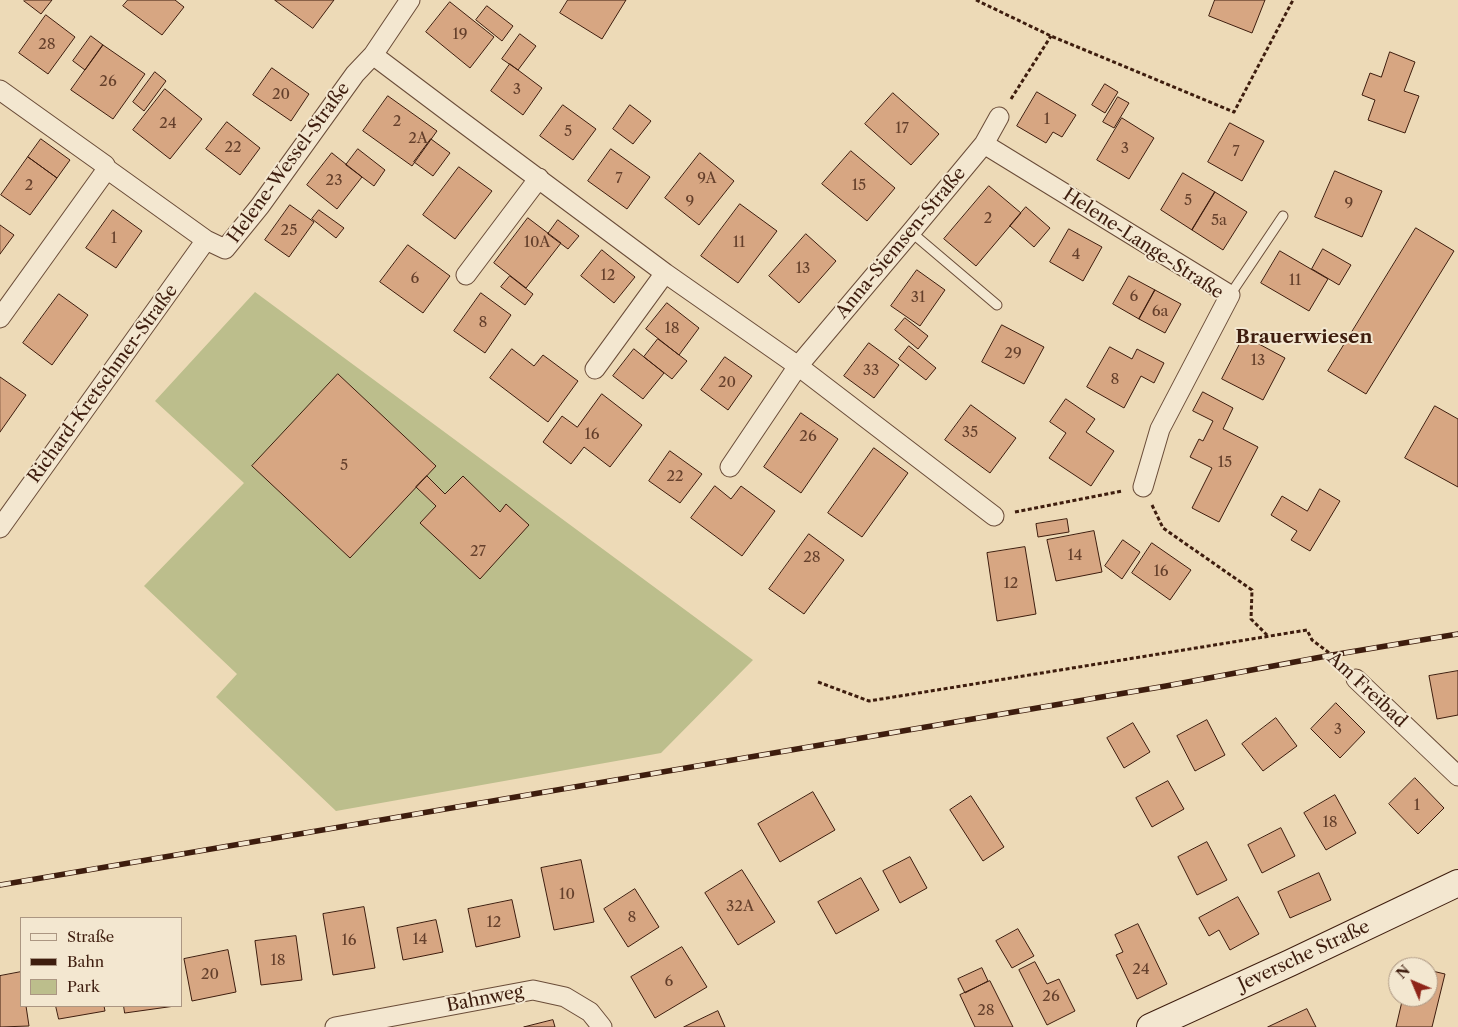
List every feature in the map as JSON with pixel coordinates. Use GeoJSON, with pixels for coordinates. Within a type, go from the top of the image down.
{"type":"FeatureCollection","features":[{"type":"Feature","properties":{"kind":"street","name":"Helene-Wessel-Straße"},"geometry":{"type":"LineString","coordinates":[[0,90],[206,240],[225,249],[260,206],[355,74],[374,55],[410,0]]}},
{"type":"Feature","properties":{"kind":"street"},"geometry":{"type":"LineString","coordinates":[[374,55],[665,273],[798,366],[994,516]]}},
{"type":"Feature","properties":{"kind":"street","name":"Anna-Siemsen-Straße"},"geometry":{"type":"LineString","coordinates":[[730,467],[798,366],[984,144],[1000,117]]}},
{"type":"Feature","properties":{"kind":"street","name":"Helene-Lange-Straße"},"geometry":{"type":"LineString","coordinates":[[984,144],[1230,295],[1160,429],[1143,487]]}},
{"type":"Feature","properties":{"kind":"street"},"geometry":{"type":"LineString","coordinates":[[0,318],[107,168]]}},
{"type":"Feature","properties":{"kind":"street"},"geometry":{"type":"LineString","coordinates":[[466,275],[539,178]]}},
{"type":"Feature","properties":{"kind":"street","name":"Richard-Kretschmer-Straße"},"geometry":{"type":"LineString","coordinates":[[0,528],[206,240]]}},
{"type":"Feature","properties":{"kind":"street"},"geometry":{"type":"LineString","coordinates":[[595,369],[665,273]]}},
{"type":"Feature","properties":{"kind":"street","name":"Am Freibad"},"geometry":{"type":"LineString","coordinates":[[1356,679],[1458,776]]}},
{"type":"Feature","properties":{"kind":"street","name":"Jeversche Straße"},"geometry":{"type":"LineString","coordinates":[[1150,1027],[1458,883]]}},
{"type":"Feature","properties":{"kind":"street","name":"Bahnweg"},"geometry":{"type":"LineString","coordinates":[[335,1027],[357,1025],[533,990],[564,997],[590,1012],[602,1027]]}},
{"type":"Feature","properties":{"kind":"lane"},"geometry":{"type":"LineString","coordinates":[[1230,295],[1283,216]]}},
{"type":"Feature","properties":{"kind":"lane"},"geometry":{"type":"LineString","coordinates":[[911,232],[997,305]]}},
{"type":"Feature","properties":{"kind":"path"},"geometry":{"type":"LineString","coordinates":[[976,0],[1051,36],[1234,112],[1294,0]]}},
{"type":"Feature","properties":{"kind":"path"},"geometry":{"type":"LineString","coordinates":[[1000,117],[1051,36]]}},
{"type":"Feature","properties":{"kind":"path"},"geometry":{"type":"LineString","coordinates":[[994,516],[1143,487],[1163,528],[1252,590],[1251,619],[1268,635]]}},
{"type":"Feature","properties":{"kind":"path","name":"Am Freibad"},"geometry":{"type":"LineString","coordinates":[[1268,635],[1307,630],[1312,640],[1347,667],[1356,679]]}},
{"type":"Feature","properties":{"kind":"path"},"geometry":{"type":"LineString","coordinates":[[818,682],[869,701],[1268,635]]}},
{"type":"Feature","properties":{"kind":"green space"},"geometry":{"type":"Polygon","coordinates":[[[255,292],[753,660],[661,753],[336,811],[216,697],[237,674],[144,586],[244,483],[155,401],[255,292]]]}},
{"type":"Feature","properties":{"kind":"building"},"geometry":{"type":"Polygon","coordinates":[[[25,0],[52,0],[41,14],[25,0]]]}},
{"type":"Feature","properties":{"kind":"building"},"geometry":{"type":"Polygon","coordinates":[[[128,0],[175,0],[184,7],[162,35],[123,6],[128,0]]]}},
{"type":"Feature","properties":{"kind":"building"},"geometry":{"type":"Polygon","coordinates":[[[275,0],[334,0],[313,28],[275,0]]]}},
{"type":"Feature","properties":{"kind":"building"},"geometry":{"type":"Polygon","coordinates":[[[568,0],[626,0],[602,39],[560,13],[568,0]]]}},
{"type":"Feature","properties":{"kind":"building"},"geometry":{"type":"Polygon","coordinates":[[[1215,0],[1265,0],[1252,33],[1209,16],[1215,0]]]}},
{"type":"Feature","properties":{"kind":"building"},"geometry":{"type":"Polygon","coordinates":[[[450,2],[494,37],[470,68],[426,32],[450,2]]]}},
{"type":"Feature","properties":{"kind":"building"},"geometry":{"type":"Polygon","coordinates":[[[487,6],[513,26],[502,41],[476,20],[487,6]]]}},
{"type":"Feature","properties":{"kind":"building"},"geometry":{"type":"Polygon","coordinates":[[[46,15],[75,37],[48,74],[19,53],[46,15]]]}},
{"type":"Feature","properties":{"kind":"building"},"geometry":{"type":"Polygon","coordinates":[[[520,34],[536,46],[518,70],[502,59],[520,34]]]}},
{"type":"Feature","properties":{"kind":"building"},"geometry":{"type":"Polygon","coordinates":[[[91,36],[103,45],[85,70],[73,61],[91,36]]]}},
{"type":"Feature","properties":{"kind":"building"},"geometry":{"type":"Polygon","coordinates":[[[103,45],[145,74],[113,119],[71,90],[103,45]]]}},
{"type":"Feature","properties":{"kind":"building"},"geometry":{"type":"Polygon","coordinates":[[[1390,52],[1415,62],[1404,91],[1419,96],[1405,133],[1368,120],[1375,100],[1362,95],[1370,73],[1381,77],[1390,52]]]}},
{"type":"Feature","properties":{"kind":"building"},"geometry":{"type":"Polygon","coordinates":[[[510,64],[542,88],[523,115],[491,91],[510,64]]]}},
{"type":"Feature","properties":{"kind":"building"},"geometry":{"type":"Polygon","coordinates":[[[272,68],[309,94],[291,121],[253,95],[272,68]]]}},
{"type":"Feature","properties":{"kind":"building"},"geometry":{"type":"Polygon","coordinates":[[[155,72],[166,81],[144,111],[133,102],[155,72]]]}},
{"type":"Feature","properties":{"kind":"building"},"geometry":{"type":"Polygon","coordinates":[[[1105,84],[1118,92],[1105,113],[1092,105],[1105,84]]]}},
{"type":"Feature","properties":{"kind":"building"},"geometry":{"type":"Polygon","coordinates":[[[165,89],[202,119],[170,159],[133,130],[165,89]]]}},
{"type":"Feature","properties":{"kind":"building"},"geometry":{"type":"Polygon","coordinates":[[[1037,92],[1076,115],[1062,137],[1053,132],[1046,143],[1017,126],[1037,92]]]}},
{"type":"Feature","properties":{"kind":"building"},"geometry":{"type":"Polygon","coordinates":[[[893,93],[939,134],[911,165],[865,124],[893,93]]]}},
{"type":"Feature","properties":{"kind":"building"},"geometry":{"type":"Polygon","coordinates":[[[388,96],[437,131],[412,166],[363,131],[388,96]]]}},
{"type":"Feature","properties":{"kind":"building"},"geometry":{"type":"Polygon","coordinates":[[[1118,97],[1129,103],[1114,128],[1103,122],[1118,97]]]}},
{"type":"Feature","properties":{"kind":"building"},"geometry":{"type":"Polygon","coordinates":[[[563,105],[596,129],[573,160],[540,136],[563,105]]]}},
{"type":"Feature","properties":{"kind":"building"},"geometry":{"type":"Polygon","coordinates":[[[630,105],[651,121],[633,144],[613,129],[630,105]]]}},
{"type":"Feature","properties":{"kind":"building"},"geometry":{"type":"Polygon","coordinates":[[[1122,118],[1154,138],[1129,179],[1097,160],[1122,118]]]}},
{"type":"Feature","properties":{"kind":"building"},"geometry":{"type":"Polygon","coordinates":[[[227,122],[260,148],[240,175],[206,149],[227,122]]]}},
{"type":"Feature","properties":{"kind":"building"},"geometry":{"type":"Polygon","coordinates":[[[1230,123],[1264,141],[1242,181],[1208,162],[1230,123]]]}},
{"type":"Feature","properties":{"kind":"building"},"geometry":{"type":"Polygon","coordinates":[[[41,139],[70,160],[57,178],[28,157],[41,139]]]}},
{"type":"Feature","properties":{"kind":"building"},"geometry":{"type":"Polygon","coordinates":[[[431,139],[450,153],[433,176],[414,162],[431,139]]]}},
{"type":"Feature","properties":{"kind":"building"},"geometry":{"type":"Polygon","coordinates":[[[358,149],[385,170],[374,186],[346,165],[358,149]]]}},
{"type":"Feature","properties":{"kind":"building"},"geometry":{"type":"Polygon","coordinates":[[[611,149],[650,177],[627,209],[588,181],[611,149]]]}},
{"type":"Feature","properties":{"kind":"building"},"geometry":{"type":"Polygon","coordinates":[[[851,151],[895,188],[867,221],[822,184],[851,151]]]}},
{"type":"Feature","properties":{"kind":"building"},"geometry":{"type":"Polygon","coordinates":[[[332,153],[362,177],[337,209],[307,185],[332,153]]]}},
{"type":"Feature","properties":{"kind":"building"},"geometry":{"type":"Polygon","coordinates":[[[700,153],[734,181],[699,225],[665,198],[700,153]]]}},
{"type":"Feature","properties":{"kind":"building"},"geometry":{"type":"Polygon","coordinates":[[[28,157],[57,178],[30,215],[1,195],[28,157]]]}},
{"type":"Feature","properties":{"kind":"building"},"geometry":{"type":"Polygon","coordinates":[[[459,167],[492,191],[455,239],[423,215],[459,167]]]}},
{"type":"Feature","properties":{"kind":"building"},"geometry":{"type":"Polygon","coordinates":[[[1335,171],[1382,191],[1362,237],[1315,217],[1335,171]]]}},
{"type":"Feature","properties":{"kind":"building"},"geometry":{"type":"Polygon","coordinates":[[[1183,173],[1215,192],[1192,230],[1161,210],[1183,173]]]}},
{"type":"Feature","properties":{"kind":"building"},"geometry":{"type":"Polygon","coordinates":[[[989,186],[1021,213],[976,266],[944,239],[989,186]]]}},
{"type":"Feature","properties":{"kind":"building"},"geometry":{"type":"Polygon","coordinates":[[[1215,192],[1247,212],[1223,250],[1192,230],[1215,192]]]}},
{"type":"Feature","properties":{"kind":"building"},"geometry":{"type":"Polygon","coordinates":[[[740,204],[777,231],[738,283],[701,256],[740,204]]]}},
{"type":"Feature","properties":{"kind":"building"},"geometry":{"type":"Polygon","coordinates":[[[290,205],[314,222],[289,257],[265,240],[290,205]]]}},
{"type":"Feature","properties":{"kind":"building"},"geometry":{"type":"Polygon","coordinates":[[[1026,207],[1050,228],[1034,247],[1010,226],[1026,207]]]}},
{"type":"Feature","properties":{"kind":"building"},"geometry":{"type":"Polygon","coordinates":[[[113,210],[142,231],[116,268],[86,248],[113,210]]]}},
{"type":"Feature","properties":{"kind":"building"},"geometry":{"type":"Polygon","coordinates":[[[319,210],[344,228],[336,238],[312,219],[319,210]]]}},
{"type":"Feature","properties":{"kind":"building"},"geometry":{"type":"Polygon","coordinates":[[[528,218],[561,243],[526,288],[494,263],[528,218]]]}},
{"type":"Feature","properties":{"kind":"building"},"geometry":{"type":"Polygon","coordinates":[[[558,220],[579,236],[568,249],[548,234],[558,220]]]}},
{"type":"Feature","properties":{"kind":"building"},"geometry":{"type":"Polygon","coordinates":[[[0,225],[14,235],[0,254],[0,225]]]}},
{"type":"Feature","properties":{"kind":"building"},"geometry":{"type":"Polygon","coordinates":[[[1416,228],[1454,251],[1366,394],[1328,371],[1416,228]]]}},
{"type":"Feature","properties":{"kind":"building"},"geometry":{"type":"Polygon","coordinates":[[[1069,229],[1102,247],[1083,281],[1050,262],[1069,229]]]}},
{"type":"Feature","properties":{"kind":"building"},"geometry":{"type":"Polygon","coordinates":[[[806,234],[836,261],[799,303],[769,276],[806,234]]]}},
{"type":"Feature","properties":{"kind":"building"},"geometry":{"type":"Polygon","coordinates":[[[408,245],[450,276],[423,313],[380,282],[408,245]]]}},
{"type":"Feature","properties":{"kind":"building"},"geometry":{"type":"Polygon","coordinates":[[[1323,249],[1351,265],[1339,285],[1312,269],[1323,249]]]}},
{"type":"Feature","properties":{"kind":"building"},"geometry":{"type":"Polygon","coordinates":[[[602,250],[635,277],[614,303],[581,276],[602,250]]]}},
{"type":"Feature","properties":{"kind":"building"},"geometry":{"type":"Polygon","coordinates":[[[1280,251],[1328,279],[1309,311],[1261,283],[1280,251]]]}},
{"type":"Feature","properties":{"kind":"building"},"geometry":{"type":"Polygon","coordinates":[[[917,270],[945,290],[920,326],[891,306],[917,270]]]}},
{"type":"Feature","properties":{"kind":"building"},"geometry":{"type":"Polygon","coordinates":[[[510,276],[533,294],[525,305],[501,287],[510,276]]]}},
{"type":"Feature","properties":{"kind":"building"},"geometry":{"type":"Polygon","coordinates":[[[1129,276],[1155,290],[1139,319],[1113,304],[1129,276]]]}},
{"type":"Feature","properties":{"kind":"building"},"geometry":{"type":"Polygon","coordinates":[[[1155,290],[1181,304],[1165,333],[1139,319],[1155,290]]]}},
{"type":"Feature","properties":{"kind":"building"},"geometry":{"type":"Polygon","coordinates":[[[481,293],[511,315],[485,353],[454,331],[481,293]]]}},
{"type":"Feature","properties":{"kind":"building"},"geometry":{"type":"Polygon","coordinates":[[[59,294],[88,315],[52,365],[23,343],[59,294]]]}},
{"type":"Feature","properties":{"kind":"building"},"geometry":{"type":"Polygon","coordinates":[[[667,303],[699,328],[679,355],[646,329],[667,303]]]}},
{"type":"Feature","properties":{"kind":"building"},"geometry":{"type":"Polygon","coordinates":[[[905,318],[928,336],[918,349],[895,330],[905,318]]]}},
{"type":"Feature","properties":{"kind":"building"},"geometry":{"type":"Polygon","coordinates":[[[1002,325],[1044,347],[1024,384],[982,362],[1002,325]]]}},
{"type":"Feature","properties":{"kind":"building"},"geometry":{"type":"Polygon","coordinates":[[[1244,336],[1285,358],[1263,400],[1222,379],[1244,336]]]}},
{"type":"Feature","properties":{"kind":"building"},"geometry":{"type":"Polygon","coordinates":[[[658,339],[687,361],[672,379],[644,357],[658,339]]]}},
{"type":"Feature","properties":{"kind":"building"},"geometry":{"type":"Polygon","coordinates":[[[869,343],[899,365],[874,398],[844,376],[869,343]]]}},
{"type":"Feature","properties":{"kind":"building"},"geometry":{"type":"Polygon","coordinates":[[[909,346],[936,368],[926,380],[899,359],[909,346]]]}},
{"type":"Feature","properties":{"kind":"building"},"geometry":{"type":"Polygon","coordinates":[[[1110,347],[1132,359],[1137,349],[1164,363],[1154,383],[1141,376],[1124,408],[1087,387],[1110,347]]]}},
{"type":"Feature","properties":{"kind":"building"},"geometry":{"type":"Polygon","coordinates":[[[512,349],[534,366],[543,355],[578,381],[548,422],[490,378],[512,349]]]}},
{"type":"Feature","properties":{"kind":"building"},"geometry":{"type":"Polygon","coordinates":[[[634,349],[664,373],[643,399],[613,376],[634,349]]]}},
{"type":"Feature","properties":{"kind":"building"},"geometry":{"type":"Polygon","coordinates":[[[725,357],[752,376],[728,410],[701,390],[725,357]]]}},
{"type":"Feature","properties":{"kind":"building"},"geometry":{"type":"Polygon","coordinates":[[[338,374],[436,466],[350,558],[252,466],[338,374]]]}},
{"type":"Feature","properties":{"kind":"building"},"geometry":{"type":"Polygon","coordinates":[[[0,377],[26,395],[0,432],[0,377]]]}},
{"type":"Feature","properties":{"kind":"building"},"geometry":{"type":"Polygon","coordinates":[[[1203,392],[1233,408],[1223,429],[1258,447],[1219,522],[1192,508],[1212,468],[1190,457],[1199,439],[1203,441],[1213,421],[1193,411],[1203,392]]]}},
{"type":"Feature","properties":{"kind":"building"},"geometry":{"type":"Polygon","coordinates":[[[602,394],[642,425],[610,467],[584,447],[571,464],[543,442],[562,416],[577,427],[602,394]]]}},
{"type":"Feature","properties":{"kind":"building"},"geometry":{"type":"Polygon","coordinates":[[[1066,399],[1095,419],[1086,432],[1114,451],[1091,486],[1049,458],[1066,433],[1050,422],[1066,399]]]}},
{"type":"Feature","properties":{"kind":"building"},"geometry":{"type":"Polygon","coordinates":[[[971,405],[1016,438],[990,473],[945,440],[971,405]]]}},
{"type":"Feature","properties":{"kind":"building"},"geometry":{"type":"Polygon","coordinates":[[[1435,406],[1458,419],[1458,487],[1405,458],[1435,406]]]}},
{"type":"Feature","properties":{"kind":"building"},"geometry":{"type":"Polygon","coordinates":[[[801,413],[838,439],[801,493],[764,467],[801,413]]]}},
{"type":"Feature","properties":{"kind":"building"},"geometry":{"type":"Polygon","coordinates":[[[874,448],[908,473],[862,537],[828,513],[874,448]]]}},
{"type":"Feature","properties":{"kind":"building"},"geometry":{"type":"Polygon","coordinates":[[[670,451],[702,474],[680,503],[649,481],[670,451]]]}},
{"type":"Feature","properties":{"kind":"building"},"geometry":{"type":"Polygon","coordinates":[[[427,476],[445,494],[463,476],[500,512],[506,504],[529,525],[480,579],[420,523],[436,506],[416,487],[427,476]]]}},
{"type":"Feature","properties":{"kind":"building"},"geometry":{"type":"Polygon","coordinates":[[[715,486],[731,499],[741,486],[775,511],[742,556],[691,518],[715,486]]]}},
{"type":"Feature","properties":{"kind":"building"},"geometry":{"type":"Polygon","coordinates":[[[1320,489],[1340,501],[1310,551],[1291,540],[1297,531],[1271,515],[1282,496],[1307,511],[1320,489]]]}},
{"type":"Feature","properties":{"kind":"building"},"geometry":{"type":"Polygon","coordinates":[[[1067,519],[1069,532],[1038,537],[1036,524],[1067,519]]]}},
{"type":"Feature","properties":{"kind":"building"},"geometry":{"type":"Polygon","coordinates":[[[1094,531],[1102,572],[1056,581],[1047,540],[1094,531]]]}},
{"type":"Feature","properties":{"kind":"building"},"geometry":{"type":"Polygon","coordinates":[[[809,534],[844,560],[804,614],[769,589],[809,534]]]}},
{"type":"Feature","properties":{"kind":"building"},"geometry":{"type":"Polygon","coordinates":[[[1123,540],[1140,552],[1122,579],[1105,566],[1123,540]]]}},
{"type":"Feature","properties":{"kind":"building"},"geometry":{"type":"Polygon","coordinates":[[[1152,543],[1191,570],[1170,600],[1132,573],[1152,543]]]}},
{"type":"Feature","properties":{"kind":"building"},"geometry":{"type":"Polygon","coordinates":[[[1025,547],[1036,614],[997,621],[987,553],[1025,547]]]}},
{"type":"Feature","properties":{"kind":"building"},"geometry":{"type":"Polygon","coordinates":[[[1458,671],[1458,715],[1437,719],[1429,676],[1458,671]]]}},
{"type":"Feature","properties":{"kind":"building"},"geometry":{"type":"Polygon","coordinates":[[[1336,703],[1365,732],[1340,758],[1311,729],[1336,703]]]}},
{"type":"Feature","properties":{"kind":"building"},"geometry":{"type":"Polygon","coordinates":[[[1276,718],[1297,746],[1263,771],[1242,744],[1276,718]]]}},
{"type":"Feature","properties":{"kind":"building"},"geometry":{"type":"Polygon","coordinates":[[[1207,720],[1225,755],[1195,771],[1177,736],[1207,720]]]}},
{"type":"Feature","properties":{"kind":"building"},"geometry":{"type":"Polygon","coordinates":[[[1133,723],[1150,752],[1124,768],[1107,738],[1133,723]]]}},
{"type":"Feature","properties":{"kind":"building"},"geometry":{"type":"Polygon","coordinates":[[[1415,778],[1444,808],[1418,834],[1389,804],[1415,778]]]}},
{"type":"Feature","properties":{"kind":"building"},"geometry":{"type":"Polygon","coordinates":[[[1168,781],[1184,809],[1152,827],[1136,798],[1168,781]]]}},
{"type":"Feature","properties":{"kind":"building"},"geometry":{"type":"Polygon","coordinates":[[[813,792],[835,830],[780,862],[758,824],[813,792]]]}},
{"type":"Feature","properties":{"kind":"building"},"geometry":{"type":"Polygon","coordinates":[[[1335,795],[1356,833],[1326,850],[1304,813],[1335,795]]]}},
{"type":"Feature","properties":{"kind":"building"},"geometry":{"type":"Polygon","coordinates":[[[971,796],[1004,847],[983,861],[950,810],[971,796]]]}},
{"type":"Feature","properties":{"kind":"building"},"geometry":{"type":"Polygon","coordinates":[[[1281,828],[1295,856],[1262,873],[1248,845],[1281,828]]]}},
{"type":"Feature","properties":{"kind":"building"},"geometry":{"type":"Polygon","coordinates":[[[1207,842],[1227,880],[1197,895],[1178,857],[1207,842]]]}},
{"type":"Feature","properties":{"kind":"building"},"geometry":{"type":"Polygon","coordinates":[[[910,857],[927,888],[900,903],[883,871],[910,857]]]}},
{"type":"Feature","properties":{"kind":"building"},"geometry":{"type":"Polygon","coordinates":[[[581,860],[594,922],[554,930],[541,868],[581,860]]]}},
{"type":"Feature","properties":{"kind":"building"},"geometry":{"type":"Polygon","coordinates":[[[742,870],[775,922],[738,945],[705,893],[742,870]]]}},
{"type":"Feature","properties":{"kind":"building"},"geometry":{"type":"Polygon","coordinates":[[[1319,873],[1331,900],[1290,918],[1278,892],[1319,873]]]}},
{"type":"Feature","properties":{"kind":"building"},"geometry":{"type":"Polygon","coordinates":[[[861,878],[879,910],[836,934],[818,902],[861,878]]]}},
{"type":"Feature","properties":{"kind":"building"},"geometry":{"type":"Polygon","coordinates":[[[635,889],[659,927],[628,947],[604,909],[635,889]]]}},
{"type":"Feature","properties":{"kind":"building"},"geometry":{"type":"Polygon","coordinates":[[[1238,897],[1259,934],[1230,950],[1219,930],[1209,936],[1199,918],[1238,897]]]}},
{"type":"Feature","properties":{"kind":"building"},"geometry":{"type":"Polygon","coordinates":[[[512,900],[520,937],[476,947],[468,909],[512,900]]]}},
{"type":"Feature","properties":{"kind":"building"},"geometry":{"type":"Polygon","coordinates":[[[364,907],[375,968],[333,975],[323,914],[364,907]]]}},
{"type":"Feature","properties":{"kind":"building"},"geometry":{"type":"Polygon","coordinates":[[[436,920],[443,952],[403,960],[397,928],[436,920]]]}},
{"type":"Feature","properties":{"kind":"building"},"geometry":{"type":"Polygon","coordinates":[[[1138,924],[1167,984],[1137,999],[1116,955],[1123,952],[1115,935],[1138,924]]]}},
{"type":"Feature","properties":{"kind":"building"},"geometry":{"type":"Polygon","coordinates":[[[1018,929],[1034,956],[1012,968],[996,941],[1018,929]]]}},
{"type":"Feature","properties":{"kind":"building"},"geometry":{"type":"Polygon","coordinates":[[[296,936],[302,980],[261,985],[255,941],[296,936]]]}},
{"type":"Feature","properties":{"kind":"building"},"geometry":{"type":"Polygon","coordinates":[[[682,947],[707,987],[655,1018],[631,977],[682,947]]]}},
{"type":"Feature","properties":{"kind":"building"},"geometry":{"type":"Polygon","coordinates":[[[228,950],[236,992],[192,1001],[184,959],[228,950]]]}},
{"type":"Feature","properties":{"kind":"building"},"geometry":{"type":"Polygon","coordinates":[[[1035,962],[1047,984],[1059,979],[1075,1011],[1047,1025],[1019,970],[1035,962]]]}},
{"type":"Feature","properties":{"kind":"building"},"geometry":{"type":"Polygon","coordinates":[[[982,968],[988,981],[965,993],[958,979],[982,968]]]}},
{"type":"Feature","properties":{"kind":"building"},"geometry":{"type":"Polygon","coordinates":[[[20,972],[20,1007],[26,1007],[29,1026],[0,1027],[0,976],[20,972]]]}},
{"type":"Feature","properties":{"kind":"building"},"geometry":{"type":"Polygon","coordinates":[[[1438,972],[1445,974],[1438,1003],[1438,972]]]}},
{"type":"Feature","properties":{"kind":"building"},"geometry":{"type":"Polygon","coordinates":[[[990,981],[1013,1027],[975,1027],[960,995],[990,981]]]}},
{"type":"Feature","properties":{"kind":"building"},"geometry":{"type":"Polygon","coordinates":[[[56,1007],[104,1007],[105,1011],[59,1019],[56,1007]]]}},
{"type":"Feature","properties":{"kind":"building"},"geometry":{"type":"Polygon","coordinates":[[[124,1007],[168,1007],[125,1013],[124,1007]]]}},
{"type":"Feature","properties":{"kind":"building"},"geometry":{"type":"Polygon","coordinates":[[[1401,1007],[1437,1007],[1432,1027],[1396,1027],[1401,1007]]]}},
{"type":"Feature","properties":{"kind":"building"},"geometry":{"type":"Polygon","coordinates":[[[1307,1009],[1316,1027],[1268,1027],[1307,1009]]]}},
{"type":"Feature","properties":{"kind":"building"},"geometry":{"type":"Polygon","coordinates":[[[718,1011],[725,1027],[684,1027],[718,1011]]]}},
{"type":"Feature","properties":{"kind":"building"},"geometry":{"type":"Polygon","coordinates":[[[553,1020],[555,1027],[524,1027],[553,1020]]]}},
{"type":"Feature","properties":{"kind":"railway"},"geometry":{"type":"LineString","coordinates":[[0,885],[1166,686],[1458,634]]}},
{"type":"Feature","properties":{"kind":"district","name":"Brauerwiesen"},"geometry":{"type":"Point","coordinates":[1304,338]}}]}
